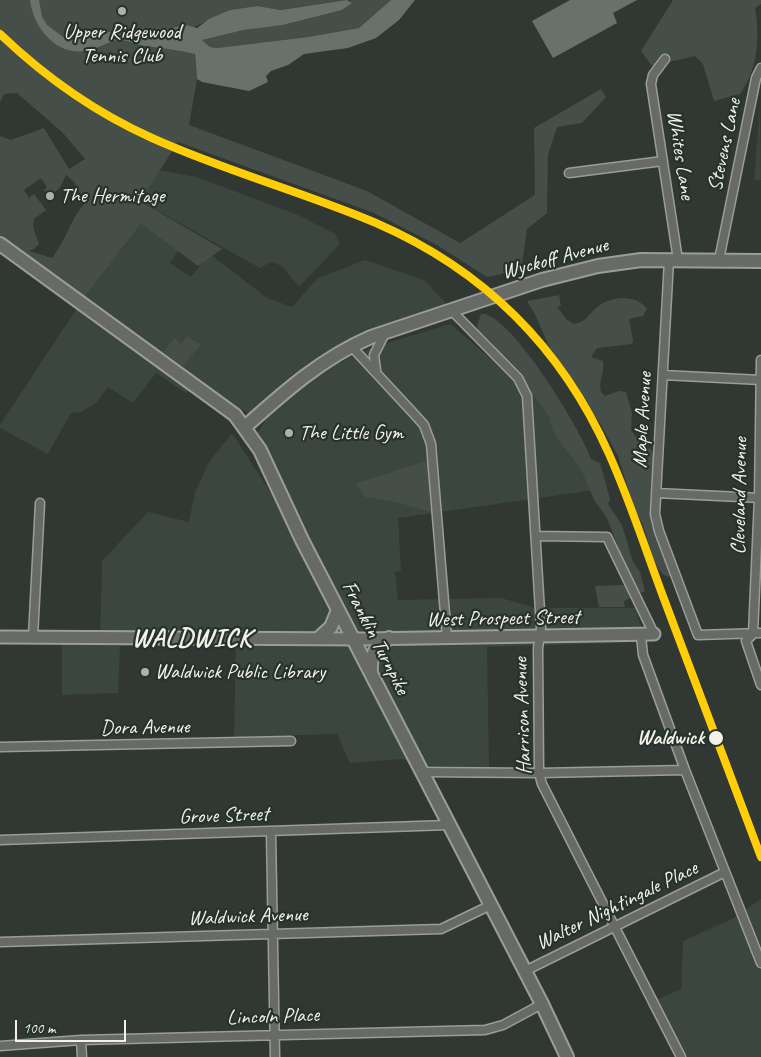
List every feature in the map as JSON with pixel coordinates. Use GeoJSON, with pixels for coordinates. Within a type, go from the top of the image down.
{"type":"FeatureCollection","features":[{"type":"Feature","properties":{"kind":"main road","name":"Franklin Turnpike"},"geometry":{"type":"LineString","coordinates":[[0,244],[235,415],[245,427],[260,450],[302,540],[352,639],[542,1004],[567,1057]]}},
{"type":"Feature","properties":{"kind":"main road","name":"Wyckoff Avenue"},"geometry":{"type":"LineString","coordinates":[[245,427],[314,369],[351,346],[521,287],[598,266],[640,260],[761,261]]}},
{"type":"Feature","properties":{"kind":"main road"},"geometry":{"type":"LineString","coordinates":[[319,638],[331,626],[338,610]]}},
{"type":"Feature","properties":{"kind":"main road"},"geometry":{"type":"LineString","coordinates":[[371,675],[371,656],[374,650],[389,638]]}},
{"type":"Feature","properties":{"kind":"street","name":"Whites Lane"},"geometry":{"type":"LineString","coordinates":[[665,60],[653,75],[651,84],[663,161],[674,260]]}},
{"type":"Feature","properties":{"kind":"street","name":"Stevens Lane"},"geometry":{"type":"LineString","coordinates":[[719,260],[756,78],[761,68]]}},
{"type":"Feature","properties":{"kind":"street"},"geometry":{"type":"LineString","coordinates":[[569,173],[663,161]]}},
{"type":"Feature","properties":{"kind":"street","name":"Maple Avenue"},"geometry":{"type":"LineString","coordinates":[[674,260],[656,493],[657,523],[698,634],[757,633]]}},
{"type":"Feature","properties":{"kind":"street","name":"Harrison Avenue"},"geometry":{"type":"LineString","coordinates":[[457,308],[518,378],[523,386],[528,406],[540,637],[538,648],[539,773],[681,1057]]}},
{"type":"Feature","properties":{"kind":"street"},"geometry":{"type":"LineString","coordinates":[[377,372],[374,355],[385,333]]}},
{"type":"Feature","properties":{"kind":"street"},"geometry":{"type":"LineString","coordinates":[[351,346],[424,425],[431,444],[447,638]]}},
{"type":"Feature","properties":{"kind":"street","name":"Cleveland Avenue"},"geometry":{"type":"LineString","coordinates":[[761,360],[757,633],[746,641],[761,685]]}},
{"type":"Feature","properties":{"kind":"street"},"geometry":{"type":"LineString","coordinates":[[664,375],[760,380]]}},
{"type":"Feature","properties":{"kind":"street"},"geometry":{"type":"LineString","coordinates":[[656,493],[760,498]]}},
{"type":"Feature","properties":{"kind":"street"},"geometry":{"type":"LineString","coordinates":[[33,637],[40,503]]}},
{"type":"Feature","properties":{"kind":"street"},"geometry":{"type":"LineString","coordinates":[[536,536],[606,537],[654,634]]}},
{"type":"Feature","properties":{"kind":"street","name":"West Prospect Street"},"geometry":{"type":"LineString","coordinates":[[0,637],[352,639],[642,636],[654,634]]}},
{"type":"Feature","properties":{"kind":"street"},"geometry":{"type":"LineString","coordinates":[[642,636],[643,655],[685,770],[761,963]]}},
{"type":"Feature","properties":{"kind":"street","name":"Dora Avenue"},"geometry":{"type":"LineString","coordinates":[[0,747],[291,741]]}},
{"type":"Feature","properties":{"kind":"street"},"geometry":{"type":"LineString","coordinates":[[422,772],[539,773],[685,770]]}},
{"type":"Feature","properties":{"kind":"street","name":"Grove Street"},"geometry":{"type":"LineString","coordinates":[[0,840],[449,825]]}},
{"type":"Feature","properties":{"kind":"street"},"geometry":{"type":"LineString","coordinates":[[271,832],[275,1057]]}},
{"type":"Feature","properties":{"kind":"street","name":"Walter Nightingale Place"},"geometry":{"type":"LineString","coordinates":[[525,971],[725,872]]}},
{"type":"Feature","properties":{"kind":"street","name":"Waldwick Avenue"},"geometry":{"type":"LineString","coordinates":[[0,942],[442,929],[491,905]]}},
{"type":"Feature","properties":{"kind":"street","name":"Lincoln Place"},"geometry":{"type":"LineString","coordinates":[[0,1046],[81,1040],[485,1030],[503,1025],[542,1004]]}},
{"type":"Feature","properties":{"kind":"street"},"geometry":{"type":"LineString","coordinates":[[81,1040],[82,1057]]}},
{"type":"Feature","properties":{"kind":"shaded area"},"geometry":{"type":"Polygon","coordinates":[[[0,0],[347,0],[281,10],[257,6],[230,10],[192,28],[197,79],[189,125],[367,191],[460,243],[535,195],[534,128],[601,89],[606,97],[582,123],[557,127],[548,155],[547,213],[527,229],[521,270],[487,277],[437,245],[374,213],[178,142],[140,201],[222,249],[198,266],[141,224],[83,299],[0,239],[0,136],[11,140],[44,128],[69,169],[85,159],[62,132],[17,93],[4,94],[0,102],[0,0]],[[66,175],[59,189],[53,193],[50,190],[46,193],[44,190],[47,187],[41,178],[24,190],[29,198],[34,194],[46,210],[34,219],[33,227],[39,244],[29,251],[52,258],[57,251],[79,210],[85,203],[74,182],[66,175]]]}},
{"type":"Feature","properties":{"kind":"shaded area"},"geometry":{"type":"Polygon","coordinates":[[[30,0],[39,0],[42,17],[47,25],[63,37],[74,40],[99,33],[145,28],[168,29],[186,25],[197,28],[209,19],[230,10],[257,6],[281,10],[347,0],[352,3],[342,10],[283,25],[244,30],[202,40],[210,47],[217,48],[308,37],[359,28],[391,0],[415,0],[399,20],[376,38],[348,48],[304,54],[288,65],[271,71],[266,76],[268,82],[249,91],[202,82],[197,79],[195,54],[119,40],[86,51],[65,49],[48,38],[41,29],[32,10],[30,0]]]}},
{"type":"Feature","properties":{"kind":"shaded area"},"geometry":{"type":"Polygon","coordinates":[[[350,0],[391,0],[359,28],[308,37],[217,48],[210,47],[202,40],[244,30],[283,25],[342,10],[352,3],[350,0]]]}},
{"type":"Feature","properties":{"kind":"shaded area"},"geometry":{"type":"Polygon","coordinates":[[[570,0],[637,0],[613,13],[617,23],[553,58],[532,21],[570,0]]]}},
{"type":"Feature","properties":{"kind":"shaded area"},"geometry":{"type":"Polygon","coordinates":[[[673,0],[761,0],[761,4],[755,8],[757,41],[754,63],[751,74],[740,94],[714,101],[703,64],[695,56],[652,66],[641,51],[673,0]]]}},
{"type":"Feature","properties":{"kind":"shaded area"},"geometry":{"type":"Polygon","coordinates":[[[760,108],[761,180],[754,180],[760,108]]]}},
{"type":"Feature","properties":{"kind":"shaded area"},"geometry":{"type":"Polygon","coordinates":[[[159,170],[197,177],[298,215],[335,234],[340,244],[299,287],[282,266],[271,262],[260,268],[140,201],[159,170]]]}},
{"type":"Feature","properties":{"kind":"shaded area"},"geometry":{"type":"Polygon","coordinates":[[[141,224],[178,251],[170,263],[191,277],[210,254],[267,298],[292,307],[318,278],[365,260],[424,280],[445,302],[445,306],[362,334],[293,374],[249,414],[199,381],[186,393],[156,373],[133,403],[108,387],[96,403],[81,412],[71,413],[48,454],[0,428],[0,425],[83,299],[141,224]]]}},
{"type":"Feature","properties":{"kind":"shaded area"},"geometry":{"type":"Polygon","coordinates":[[[559,295],[561,306],[557,307],[567,320],[574,324],[584,320],[602,304],[615,299],[629,298],[636,300],[647,309],[643,316],[629,319],[632,344],[597,348],[591,357],[603,361],[600,388],[605,396],[619,391],[626,392],[632,413],[631,430],[641,444],[651,449],[656,461],[654,502],[672,574],[668,577],[662,573],[653,557],[640,518],[635,512],[618,456],[601,425],[550,349],[536,316],[527,301],[559,295]]]}},
{"type":"Feature","properties":{"kind":"shaded area"},"geometry":{"type":"Polygon","coordinates":[[[481,314],[493,318],[509,331],[526,351],[560,401],[591,459],[600,463],[610,499],[608,504],[622,525],[633,562],[640,572],[645,591],[624,601],[625,607],[599,607],[595,586],[624,585],[626,568],[607,518],[594,500],[581,469],[552,429],[549,416],[535,397],[528,393],[490,341],[478,332],[477,326],[481,314]]]}},
{"type":"Feature","properties":{"kind":"shaded area"},"geometry":{"type":"Polygon","coordinates":[[[450,324],[535,396],[582,461],[595,490],[398,518],[401,571],[395,572],[398,600],[501,598],[536,608],[635,608],[646,642],[487,647],[489,767],[432,766],[401,759],[350,763],[337,734],[234,737],[236,647],[120,646],[118,693],[62,695],[62,643],[100,643],[102,561],[148,512],[189,522],[195,492],[209,462],[232,433],[272,495],[331,606],[256,435],[270,414],[323,371],[368,349],[450,324]]]}},
{"type":"Feature","properties":{"kind":"shaded area"},"geometry":{"type":"Polygon","coordinates":[[[189,334],[189,338],[201,344],[183,366],[163,352],[175,338],[181,344],[189,334]]]}},
{"type":"Feature","properties":{"kind":"shaded area"},"geometry":{"type":"Polygon","coordinates":[[[428,460],[430,512],[396,502],[365,497],[355,484],[428,460]]]}},
{"type":"Feature","properties":{"kind":"shaded area"},"geometry":{"type":"Polygon","coordinates":[[[761,899],[761,1057],[675,1057],[647,1004],[681,989],[683,941],[734,918],[761,899]]]}},
{"type":"Feature","properties":{"kind":"transit line"},"geometry":{"type":"LineString","coordinates":[[0,34],[35,65],[72,93],[131,128],[180,150],[376,223],[415,242],[485,288],[543,346],[568,379],[590,415],[617,472],[761,857]]}},
{"type":"Feature","properties":{"kind":"place","name":"Upper Ridgewood Tennis Club"},"geometry":{"type":"Point","coordinates":[122,11]}},
{"type":"Feature","properties":{"kind":"place","name":"The Hermitage"},"geometry":{"type":"Point","coordinates":[50,196]}},
{"type":"Feature","properties":{"kind":"place","name":"The Little Gym"},"geometry":{"type":"Point","coordinates":[289,433]}},
{"type":"Feature","properties":{"kind":"place","name":"Waldwick Public Library"},"geometry":{"type":"Point","coordinates":[145,672]}},
{"type":"Feature","properties":{"kind":"place","name":"Waldwick"},"geometry":{"type":"Point","coordinates":[716,738]}},
{"type":"Feature","properties":{"kind":"district","name":"WALDWICK"},"geometry":{"type":"Point","coordinates":[192,639]}}]}
